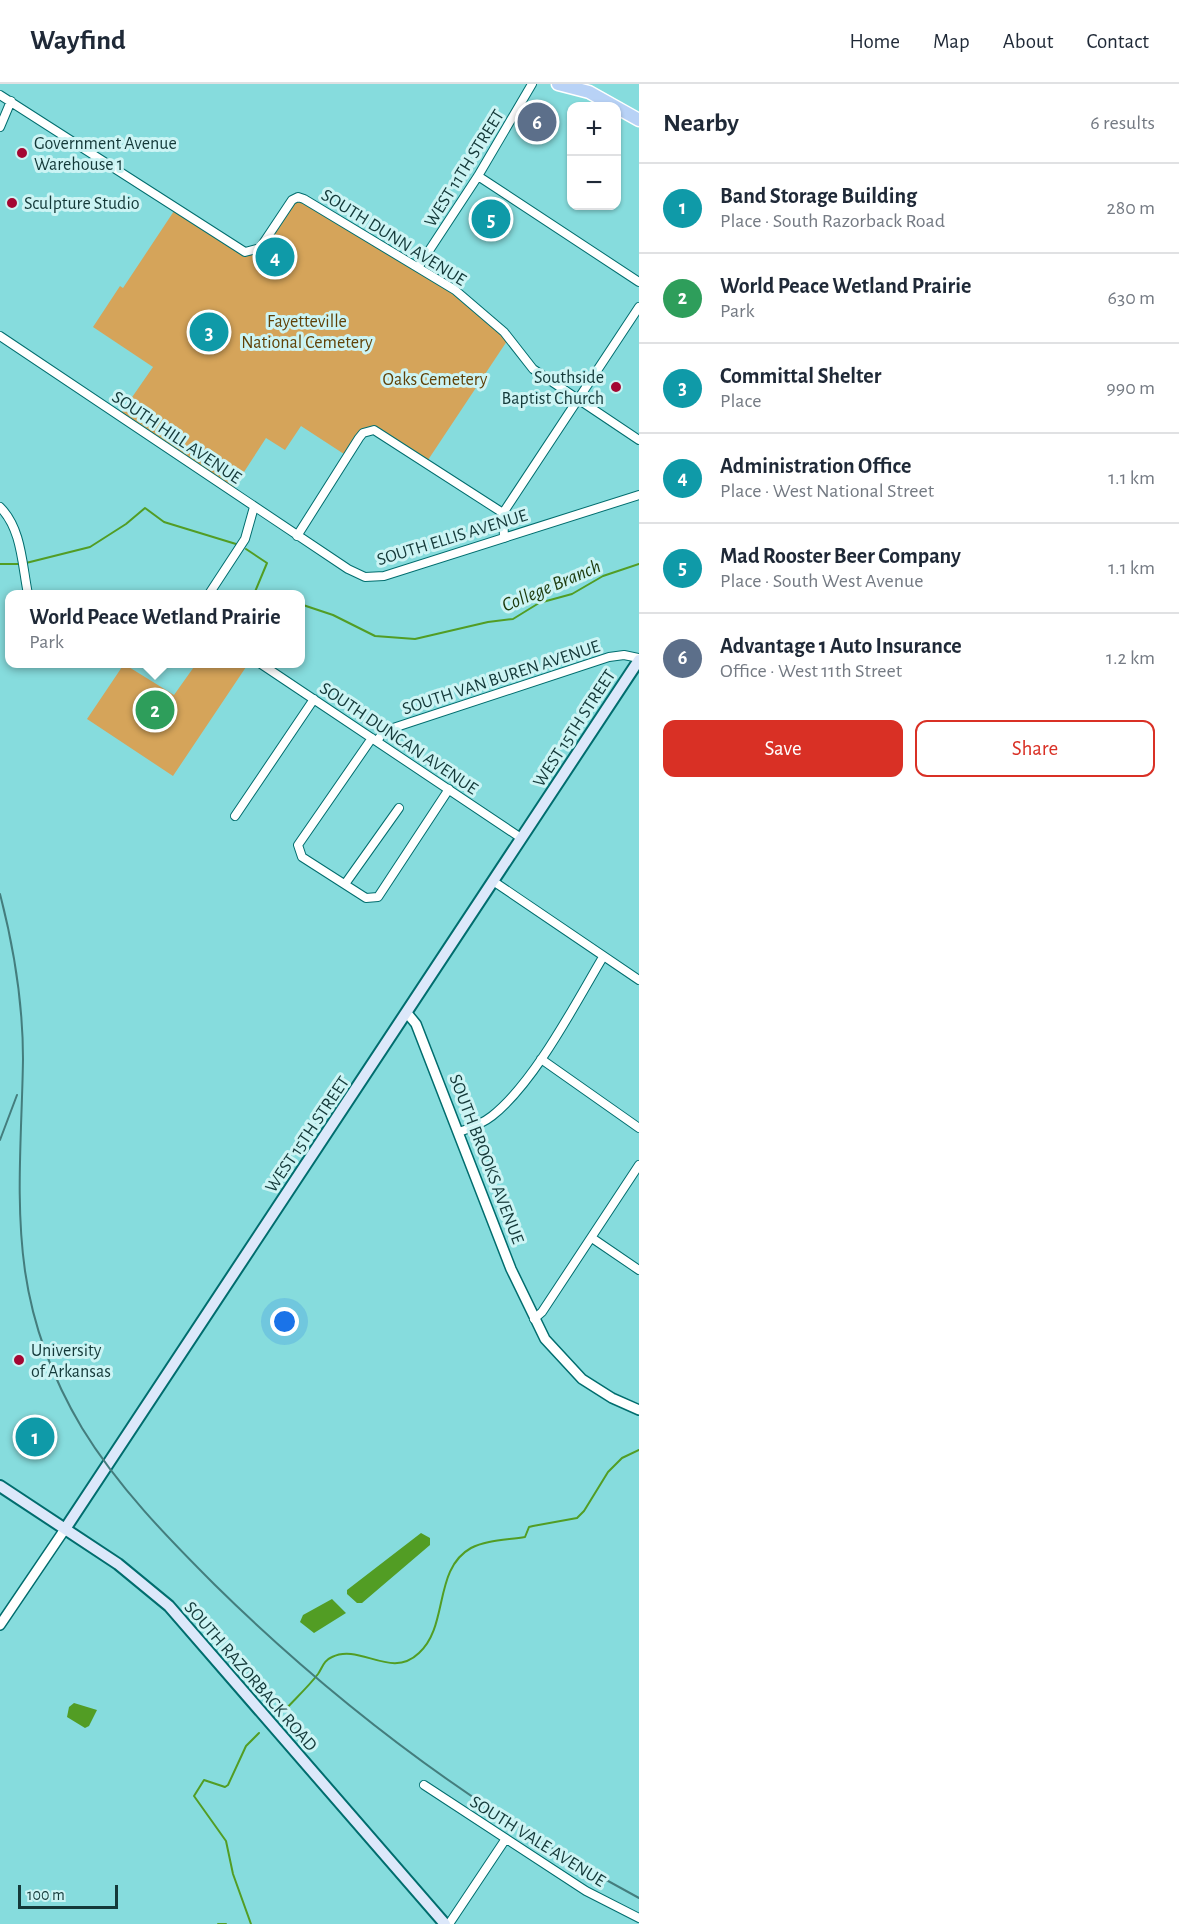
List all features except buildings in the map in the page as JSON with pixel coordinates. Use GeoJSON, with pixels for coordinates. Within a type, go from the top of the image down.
{"type":"FeatureCollection","features":[{"type":"Feature","properties":{"kind":"main road"},"geometry":{"type":"LineString","coordinates":[[558,84],[589,92],[639,120]]}},
{"type":"Feature","properties":{"kind":"main road","name":"WEST 15TH STREET"},"geometry":{"type":"LineString","coordinates":[[65,1529],[639,659]]}},
{"type":"Feature","properties":{"kind":"main road","name":"SOUTH RAZORBACK ROAD"},"geometry":{"type":"LineString","coordinates":[[0,1486],[135,1577],[169,1606],[447,1924]]}},
{"type":"Feature","properties":{"kind":"street","name":"WEST 11TH STREET"},"geometry":{"type":"LineString","coordinates":[[419,266],[478,177],[532,84]]}},
{"type":"Feature","properties":{"kind":"street"},"geometry":{"type":"LineString","coordinates":[[0,95],[10,102],[0,127]]}},
{"type":"Feature","properties":{"kind":"street","name":"SOUTH DUNN AVENUE"},"geometry":{"type":"LineString","coordinates":[[10,102],[240,250],[250,253],[260,248],[292,200],[298,197],[389,252],[419,266],[492,320],[532,369],[639,440]]}},
{"type":"Feature","properties":{"kind":"street"},"geometry":{"type":"LineString","coordinates":[[478,177],[639,282]]}},
{"type":"Feature","properties":{"kind":"street"},"geometry":{"type":"LineString","coordinates":[[504,538],[503,513],[639,307]]}},
{"type":"Feature","properties":{"kind":"street","name":"SOUTH HILL AVENUE"},"geometry":{"type":"LineString","coordinates":[[0,336],[254,507]]}},
{"type":"Feature","properties":{"kind":"street"},"geometry":{"type":"LineString","coordinates":[[297,536],[359,438],[369,431],[379,432],[503,513]]}},
{"type":"Feature","properties":{"kind":"street","name":"SOUTH ELLIS AVENUE"},"geometry":{"type":"LineString","coordinates":[[254,507],[356,574],[376,577],[639,495]]}},
{"type":"Feature","properties":{"kind":"street"},"geometry":{"type":"LineString","coordinates":[[0,507],[11,518],[27,590]]}},
{"type":"Feature","properties":{"kind":"street"},"geometry":{"type":"LineString","coordinates":[[212,590],[245,539],[254,507]]}},
{"type":"Feature","properties":{"kind":"street","name":"SOUTH VAN BUREN AVENUE"},"geometry":{"type":"LineString","coordinates":[[374,739],[384,731],[609,657],[624,655],[639,659]]}},
{"type":"Feature","properties":{"kind":"street","name":"SOUTH DUNCAN AVENUE"},"geometry":{"type":"LineString","coordinates":[[268,668],[522,838]]}},
{"type":"Feature","properties":{"kind":"street"},"geometry":{"type":"LineString","coordinates":[[235,816],[314,699]]}},
{"type":"Feature","properties":{"kind":"street"},"geometry":{"type":"LineString","coordinates":[[374,739],[298,845],[302,857],[366,898],[378,897],[449,789]]}},
{"type":"Feature","properties":{"kind":"street"},"geometry":{"type":"LineString","coordinates":[[345,884],[399,808]]}},
{"type":"Feature","properties":{"kind":"street"},"geometry":{"type":"LineString","coordinates":[[493,881],[639,980]]}},
{"type":"Feature","properties":{"kind":"street"},"geometry":{"type":"LineString","coordinates":[[459,1132],[492,1116],[541,1059],[603,957]]}},
{"type":"Feature","properties":{"kind":"street","name":"SOUTH BROOKS AVENUE"},"geometry":{"type":"LineString","coordinates":[[407,1013],[416,1024],[511,1269],[534,1319],[555,1353],[582,1379],[612,1398],[639,1410]]}},
{"type":"Feature","properties":{"kind":"street"},"geometry":{"type":"LineString","coordinates":[[541,1059],[639,1128]]}},
{"type":"Feature","properties":{"kind":"street"},"geometry":{"type":"LineString","coordinates":[[534,1319],[542,1312],[639,1165]]}},
{"type":"Feature","properties":{"kind":"street"},"geometry":{"type":"LineString","coordinates":[[592,1238],[639,1270]]}},
{"type":"Feature","properties":{"kind":"street","name":"WEST 15TH STREET"},"geometry":{"type":"LineString","coordinates":[[0,1625],[65,1529]]}},
{"type":"Feature","properties":{"kind":"street","name":"SOUTH VALE AVENUE"},"geometry":{"type":"LineString","coordinates":[[424,1785],[586,1891],[639,1918]]}},
{"type":"Feature","properties":{"kind":"street"},"geometry":{"type":"LineString","coordinates":[[447,1924],[505,1840]]}},
{"type":"Feature","properties":{"kind":"green space","name":"Fayetteville National Cemetery"},"geometry":{"type":"Polygon","coordinates":[[[295,198],[442,281],[509,338],[426,463],[369,431],[347,456],[301,426],[285,450],[266,438],[231,492],[119,416],[153,367],[93,327],[120,286],[123,288],[176,208],[240,250],[255,251],[295,198]]]}},
{"type":"Feature","properties":{"kind":"green space"},"geometry":{"type":"Polygon","coordinates":[[[121,668],[130,668],[174,695],[193,668],[245,668],[173,776],[87,719],[121,668]]]}},
{"type":"Feature","properties":{"kind":"shaded area"},"geometry":{"type":"Polygon","coordinates":[[[421,1533],[430,1538],[430,1545],[362,1603],[357,1603],[347,1594],[347,1590],[421,1533]]]}},
{"type":"Feature","properties":{"kind":"shaded area"},"geometry":{"type":"Polygon","coordinates":[[[332,1599],[346,1613],[314,1633],[300,1622],[303,1615],[332,1599]]]}},
{"type":"Feature","properties":{"kind":"shaded area"},"geometry":{"type":"Polygon","coordinates":[[[74,1703],[97,1710],[89,1726],[85,1728],[67,1717],[69,1707],[74,1703]]]}},
{"type":"Feature","properties":{"kind":"waterway","name":"College Branch"},"geometry":{"type":"LineString","coordinates":[[26,563],[90,547],[126,524],[145,508],[164,522],[236,544]]}},
{"type":"Feature","properties":{"kind":"waterway","name":"College Branch"},"geometry":{"type":"LineString","coordinates":[[246,549],[267,563],[256,590]]}},
{"type":"Feature","properties":{"kind":"waterway","name":"College Branch"},"geometry":{"type":"LineString","coordinates":[[0,564],[21,564]]}},
{"type":"Feature","properties":{"kind":"waterway","name":"College Branch"},"geometry":{"type":"LineString","coordinates":[[305,606],[333,615],[375,636],[415,639],[488,622],[513,619],[539,603],[572,594],[603,576],[639,564]]}},
{"type":"Feature","properties":{"kind":"waterway"},"geometry":{"type":"LineString","coordinates":[[284,1711],[314,1679],[325,1662],[332,1657],[353,1654],[398,1663],[419,1653],[428,1642],[434,1628],[446,1583],[459,1557],[483,1543],[525,1537],[529,1527],[577,1518],[584,1511],[608,1472],[622,1458],[639,1450]]}},
{"type":"Feature","properties":{"kind":"waterway"},"geometry":{"type":"LineString","coordinates":[[251,1924],[233,1874],[226,1841],[194,1796],[204,1780],[225,1787],[228,1785],[246,1746],[259,1733]]}},
{"type":"Feature","properties":{"kind":"waterway"},"geometry":{"type":"LineString","coordinates":[[218,1924],[226,1924]]}},
{"type":"Feature","properties":{"kind":"railway"},"geometry":{"type":"LineString","coordinates":[[0,894],[10,935],[21,1017],[23,1059],[20,1218],[25,1271],[33,1312],[46,1352],[62,1391],[96,1450],[161,1530],[263,1631],[312,1674],[363,1716],[470,1795],[581,1866],[639,1898]]}},
{"type":"Feature","properties":{"kind":"railway"},"geometry":{"type":"LineString","coordinates":[[0,1140],[17,1095]]}},
{"type":"Feature","properties":{"kind":"place","name":"Advantage 1 Auto Insurance"},"geometry":{"type":"Point","coordinates":[537,122]}},
{"type":"Feature","properties":{"kind":"place","name":"Government Avenue Warehouse 1"},"geometry":{"type":"Point","coordinates":[22,153]}},
{"type":"Feature","properties":{"kind":"place","name":"Sculpture Studio"},"geometry":{"type":"Point","coordinates":[12,203]}},
{"type":"Feature","properties":{"kind":"place","name":"Mad Rooster Beer Company"},"geometry":{"type":"Point","coordinates":[491,219]}},
{"type":"Feature","properties":{"kind":"place","name":"Administration Office"},"geometry":{"type":"Point","coordinates":[275,257]}},
{"type":"Feature","properties":{"kind":"place","name":"Committal Shelter"},"geometry":{"type":"Point","coordinates":[209,332]}},
{"type":"Feature","properties":{"kind":"place","name":"Southside Baptist Church"},"geometry":{"type":"Point","coordinates":[616,387]}},
{"type":"Feature","properties":{"kind":"place","name":"World Peace Wetland Prairie"},"geometry":{"type":"Point","coordinates":[155,710]}},
{"type":"Feature","properties":{"kind":"place","name":"University of Arkansas"},"geometry":{"type":"Point","coordinates":[19,1360]}},
{"type":"Feature","properties":{"kind":"place","name":"Band Storage Building"},"geometry":{"type":"Point","coordinates":[35,1437]}},
{"type":"Feature","properties":{"kind":"park label","name":"Oaks Cemetery"},"geometry":{"type":"Point","coordinates":[435,379]}}]}
